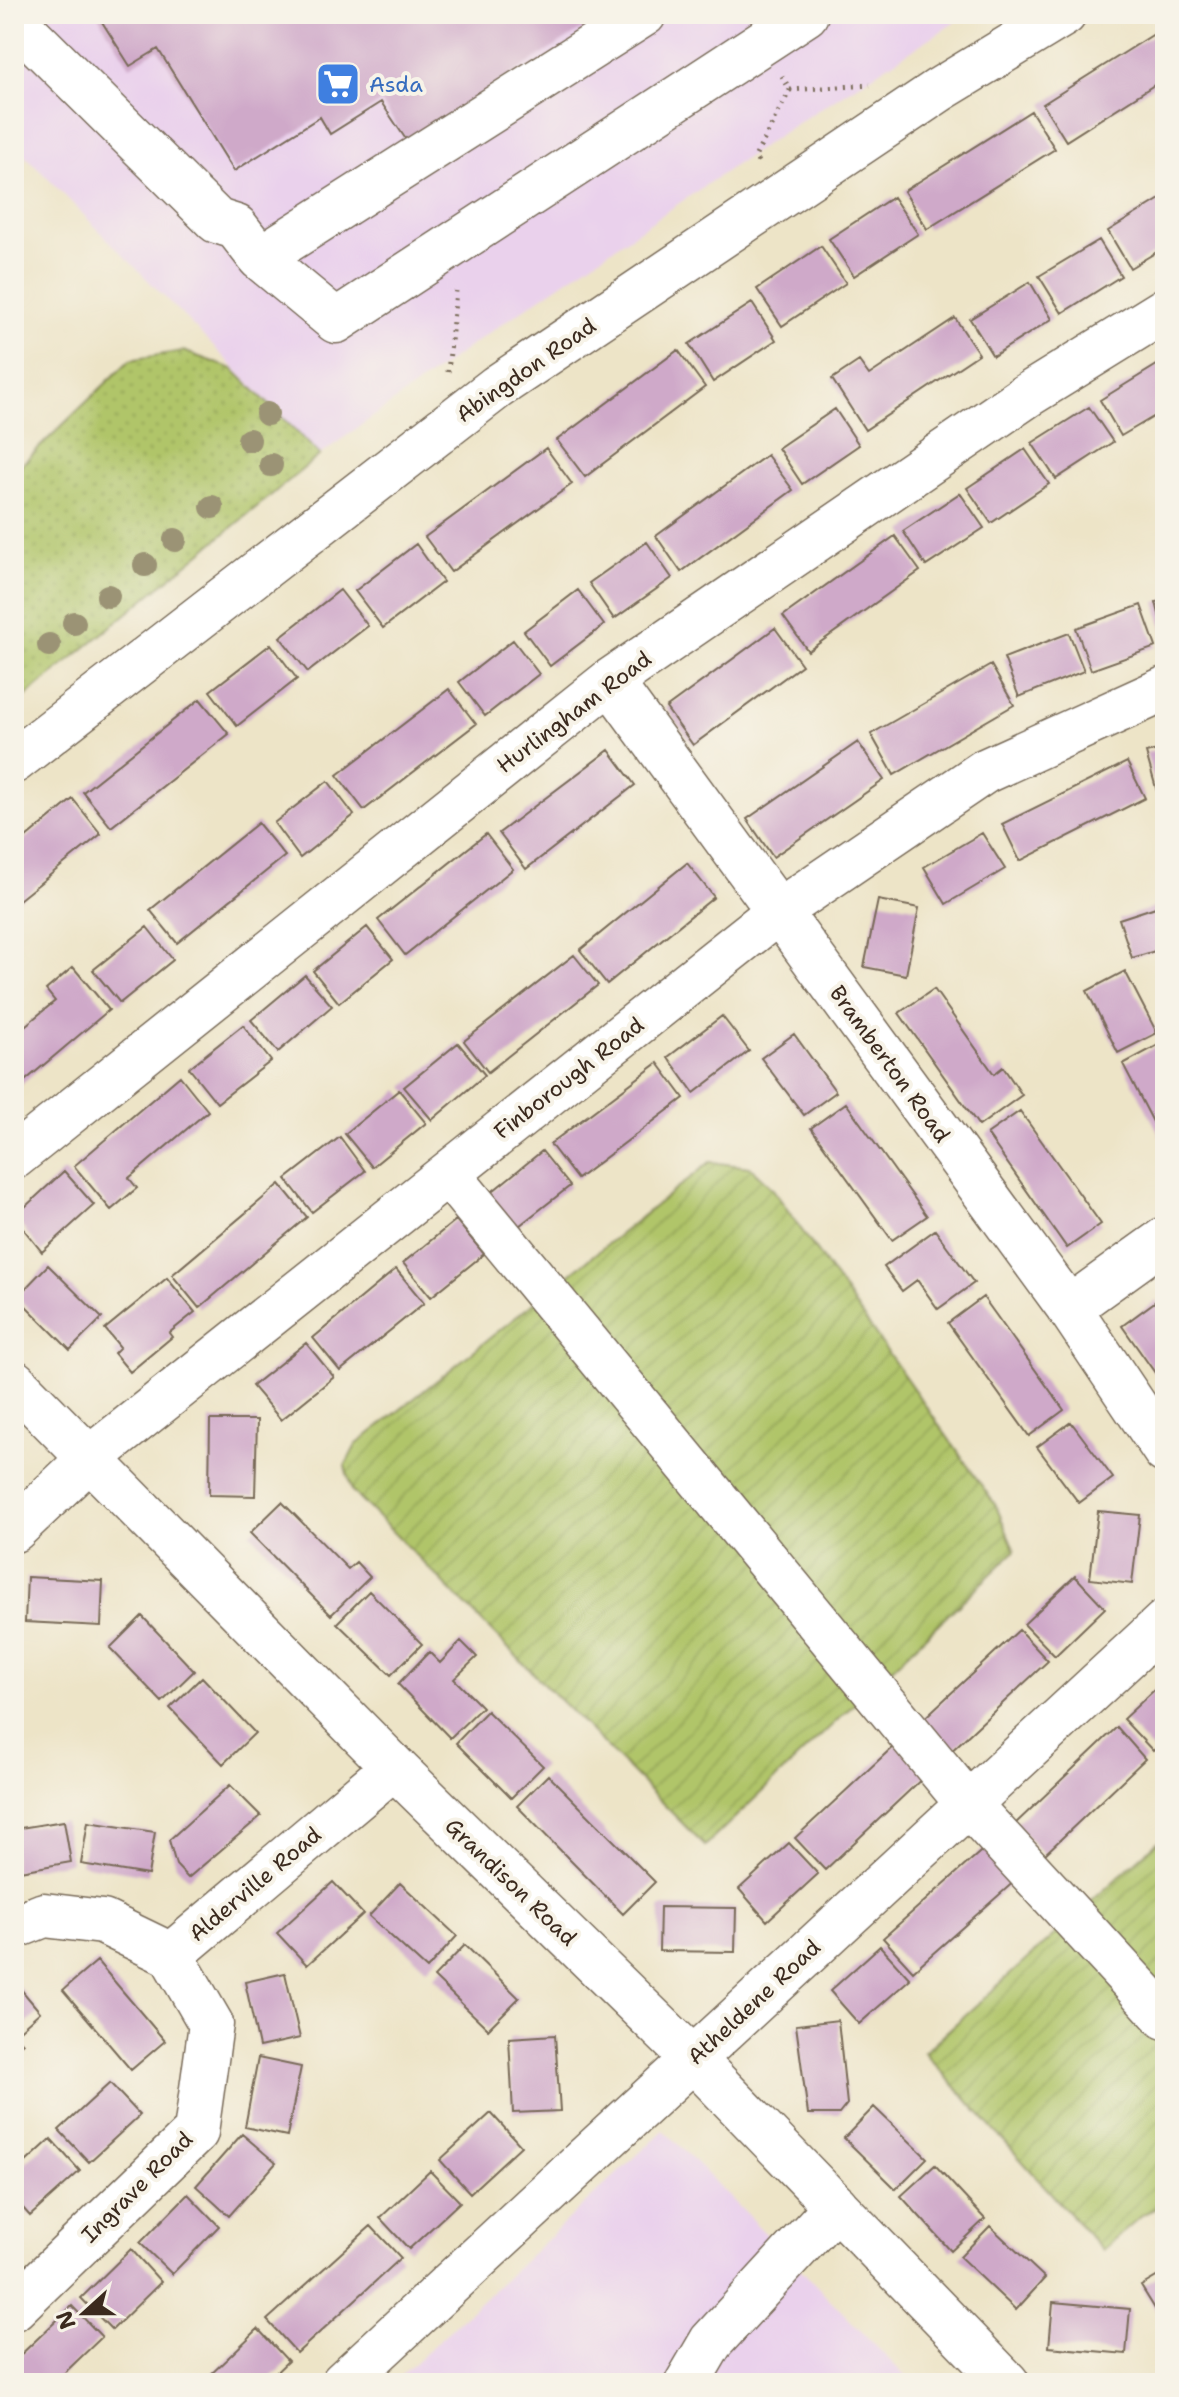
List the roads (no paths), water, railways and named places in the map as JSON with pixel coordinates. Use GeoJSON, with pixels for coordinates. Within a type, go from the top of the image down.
{"type":"FeatureCollection","features":[{"type":"Feature","properties":{"kind":"street"},"geometry":{"type":"LineString","coordinates":[[260,258],[644,14]]}},
{"type":"Feature","properties":{"kind":"street"},"geometry":{"type":"LineString","coordinates":[[14,20],[217,221],[236,227],[260,258],[336,321],[806,14]]}},
{"type":"Feature","properties":{"kind":"street","name":"Abingdon Road"},"geometry":{"type":"LineString","coordinates":[[14,761],[497,387],[907,112],[1064,14]]}},
{"type":"Feature","properties":{"kind":"street","name":"Hurlingham Road"},"geometry":{"type":"LineString","coordinates":[[14,1157],[610,681],[1026,396],[1165,310]]}},
{"type":"Feature","properties":{"kind":"street","name":"Bramberton Road"},"geometry":{"type":"LineString","coordinates":[[610,681],[1069,1308],[1165,1451]]}},
{"type":"Feature","properties":{"kind":"street","name":"Finborough Road"},"geometry":{"type":"LineString","coordinates":[[14,1530],[90,1458],[779,911],[985,771],[1165,689]]}},
{"type":"Feature","properties":{"kind":"street"},"geometry":{"type":"LineString","coordinates":[[448,1174],[968,1804],[1165,2017]]}},
{"type":"Feature","properties":{"kind":"street"},"geometry":{"type":"LineString","coordinates":[[1069,1308],[1165,1239]]}},
{"type":"Feature","properties":{"kind":"street","name":"Grandison Road"},"geometry":{"type":"LineString","coordinates":[[14,1382],[394,1767],[693,2059],[1007,2383]]}},
{"type":"Feature","properties":{"kind":"street","name":"Atheldene Road"},"geometry":{"type":"LineString","coordinates":[[343,2383],[1165,1622]]}},
{"type":"Feature","properties":{"kind":"street","name":"Alderville Road"},"geometry":{"type":"LineString","coordinates":[[14,1927],[44,1915],[103,1922],[171,1955],[394,1767]]}},
{"type":"Feature","properties":{"kind":"street","name":"Ingrave Road"},"geometry":{"type":"LineString","coordinates":[[14,2308],[196,2132],[211,2024],[171,1955]]}},
{"type":"Feature","properties":{"kind":"street"},"geometry":{"type":"LineString","coordinates":[[687,2383],[711,2342],[836,2206]]}},
{"type":"Feature","properties":{"kind":"place","name":"Asda"},"geometry":{"type":"Point","coordinates":[338,84]}}]}
